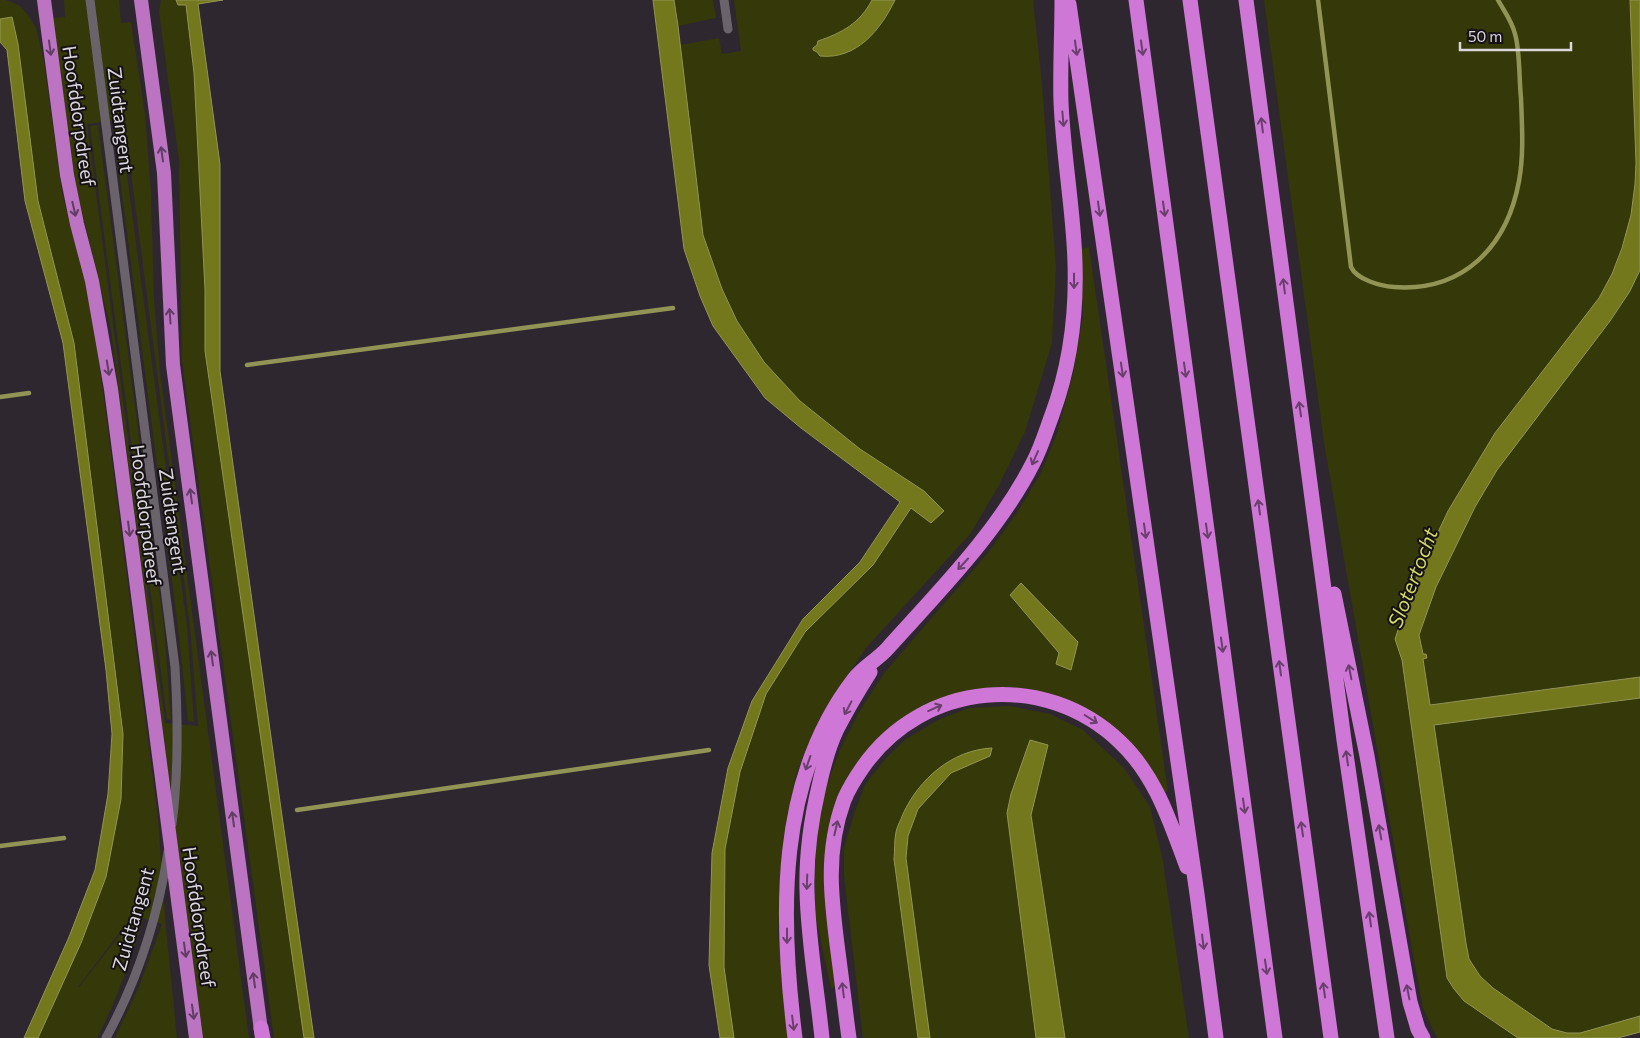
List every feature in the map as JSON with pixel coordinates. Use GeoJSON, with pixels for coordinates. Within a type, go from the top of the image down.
{"type":"FeatureCollection","features":[{"type":"Feature","properties":{"kind":"highway","name":"Hoofddorpdreef"},"geometry":{"type":"LineString","coordinates":[[44,0],[67,175],[77,224],[92,281],[111,389],[196,1038]]}},
{"type":"Feature","properties":{"kind":"highway"},"geometry":{"type":"LineString","coordinates":[[141,0],[164,174],[173,365],[262,1035]]}},
{"type":"Feature","properties":{"kind":"highway"},"geometry":{"type":"LineString","coordinates":[[795,1038],[787,952],[790,840],[797,798],[810,757],[838,701],[856,676],[884,652],[974,552],[1005,510],[1034,462],[1064,377],[1074,316],[1074,245],[1061,101],[1062,0]]}},
{"type":"Feature","properties":{"kind":"highway"},"geometry":{"type":"LineString","coordinates":[[1069,0],[1216,1038]]}},
{"type":"Feature","properties":{"kind":"highway"},"geometry":{"type":"LineString","coordinates":[[1136,0],[1275,1038]]}},
{"type":"Feature","properties":{"kind":"highway"},"geometry":{"type":"LineString","coordinates":[[1190,0],[1331,1038]]}},
{"type":"Feature","properties":{"kind":"highway"},"geometry":{"type":"LineString","coordinates":[[1246,0],[1386,1038]]}},
{"type":"Feature","properties":{"kind":"highway"},"geometry":{"type":"LineString","coordinates":[[1307,458],[1367,756],[1410,1002],[1418,1029],[1423,1038]]}},
{"type":"Feature","properties":{"kind":"highway"},"geometry":{"type":"LineString","coordinates":[[822,1038],[807,891],[808,850],[814,810],[823,767],[835,733],[855,696],[884,652]]}},
{"type":"Feature","properties":{"kind":"highway"},"geometry":{"type":"LineString","coordinates":[[849,1038],[830,881],[832,852],[838,817],[850,788],[873,753],[907,723],[943,704],[982,695],[1022,694],[1065,706],[1090,718],[1122,743],[1152,781],[1162,799],[1197,894]]}},
{"type":"Feature","properties":{"kind":"lane","name":"Zuidtangent"},"geometry":{"type":"LineString","coordinates":[[90,0],[171,623],[178,724],[178,760],[174,809],[165,868],[152,923],[140,961],[117,1019],[106,1038]]}},
{"type":"Feature","properties":{"kind":"lane"},"geometry":{"type":"LineString","coordinates":[[724,0],[728,29]]}},
{"type":"Feature","properties":{"kind":"green space"},"geometry":{"type":"Polygon","coordinates":[[[0,0],[6,0],[19,5],[36,28],[44,61],[62,193],[88,292],[95,330],[158,818],[177,1038],[115,1038],[139,987],[162,924],[133,915],[78,987],[134,917],[143,920],[117,995],[97,1038],[38,1038],[81,943],[123,734],[74,343],[38,201],[12,18],[0,19],[0,0]]]}},
{"type":"Feature","properties":{"kind":"green space"},"geometry":{"type":"Polygon","coordinates":[[[64,0],[119,0],[121,23],[131,22],[145,114],[151,193],[154,299],[160,372],[249,1038],[203,1038],[111,330],[75,182],[53,18],[65,17],[64,0]],[[124,119],[87,124],[165,723],[198,726],[190,626],[124,119]]]}},
{"type":"Feature","properties":{"kind":"green space"},"geometry":{"type":"Polygon","coordinates":[[[161,0],[176,0],[178,5],[186,5],[194,73],[205,290],[205,351],[304,1038],[274,1038],[182,361],[179,160],[159,12],[161,0]]]}},
{"type":"Feature","properties":{"kind":"green space"},"geometry":{"type":"Polygon","coordinates":[[[674,0],[713,0],[716,18],[678,26],[674,0]]]}},
{"type":"Feature","properties":{"kind":"green space"},"geometry":{"type":"Polygon","coordinates":[[[734,0],[872,0],[856,21],[818,41],[817,45],[812,49],[820,56],[825,56],[879,29],[895,0],[1033,0],[1042,84],[1056,267],[1052,343],[1025,432],[998,487],[971,533],[866,648],[821,716],[797,772],[784,837],[778,933],[789,1038],[734,1038],[724,967],[725,849],[740,772],[766,694],[805,632],[873,565],[924,491],[860,449],[800,401],[764,362],[737,321],[722,289],[703,235],[680,45],[719,38],[722,54],[741,51],[734,0]]]}},
{"type":"Feature","properties":{"kind":"green space"},"geometry":{"type":"Polygon","coordinates":[[[1264,0],[1630,0],[1636,163],[1631,215],[1622,248],[1612,274],[1599,298],[1495,433],[1448,511],[1414,583],[1396,639],[1402,660],[1446,975],[1464,1001],[1518,1038],[1437,1038],[1423,1008],[1325,449],[1264,0]]]}},
{"type":"Feature","properties":{"kind":"green space"},"geometry":{"type":"Polygon","coordinates":[[[120,123],[187,626],[194,722],[188,721],[178,627],[113,124],[120,123]]]}},
{"type":"Feature","properties":{"kind":"green space"},"geometry":{"type":"Polygon","coordinates":[[[98,125],[164,628],[171,720],[167,719],[90,126],[98,125]]]}},
{"type":"Feature","properties":{"kind":"green space"},"geometry":{"type":"Polygon","coordinates":[[[1089,247],[1168,791],[1165,793],[1139,752],[1118,731],[1095,713],[1052,695],[1029,689],[1003,687],[974,691],[903,719],[834,815],[838,986],[831,988],[815,914],[815,865],[819,820],[827,785],[840,750],[858,714],[885,672],[988,553],[1017,513],[1041,473],[1058,431],[1073,374],[1083,316],[1081,249],[1089,247]]]}},
{"type":"Feature","properties":{"kind":"green space"},"geometry":{"type":"Polygon","coordinates":[[[1640,270],[1640,677],[1430,705],[1423,658],[1426,654],[1423,654],[1419,635],[1436,587],[1475,507],[1497,470],[1610,321],[1630,291],[1640,270]]]}},
{"type":"Feature","properties":{"kind":"green space"},"geometry":{"type":"Polygon","coordinates":[[[1640,698],[1640,1016],[1581,1033],[1567,1033],[1552,1029],[1493,988],[1480,976],[1469,959],[1433,725],[1640,698]]]}},
{"type":"Feature","properties":{"kind":"green space"},"geometry":{"type":"Polygon","coordinates":[[[1010,706],[1050,714],[1083,730],[1124,768],[1150,807],[1163,861],[1189,1038],[1065,1038],[1031,815],[1048,746],[1030,741],[1011,794],[1007,813],[1036,1038],[930,1038],[906,858],[908,836],[918,809],[951,773],[990,756],[958,756],[939,768],[922,784],[896,831],[894,859],[918,1038],[863,1038],[844,875],[844,848],[865,785],[886,758],[906,739],[938,720],[969,708],[1010,706]]]}},
{"type":"Feature","properties":{"kind":"shaded area"},"geometry":{"type":"Polygon","coordinates":[[[176,0],[223,0],[198,4],[220,164],[220,371],[314,1038],[304,1038],[205,351],[205,290],[194,73],[186,5],[178,5],[176,0]]]}},
{"type":"Feature","properties":{"kind":"shaded area"},"geometry":{"type":"Polygon","coordinates":[[[653,0],[674,0],[703,235],[722,289],[737,321],[764,362],[800,401],[860,449],[924,491],[944,511],[931,523],[911,508],[873,565],[805,632],[766,694],[740,772],[725,849],[724,967],[734,1038],[720,1038],[709,965],[712,853],[728,768],[752,701],[803,619],[860,562],[900,502],[801,428],[765,398],[713,326],[700,296],[684,249],[653,0]]]}},
{"type":"Feature","properties":{"kind":"shaded area"},"geometry":{"type":"Polygon","coordinates":[[[872,0],[895,0],[883,22],[866,40],[856,48],[833,56],[820,56],[813,50],[818,41],[842,31],[856,21],[872,0]]]}},
{"type":"Feature","properties":{"kind":"shaded area"},"geometry":{"type":"Polygon","coordinates":[[[1630,0],[1640,0],[1640,270],[1630,291],[1610,321],[1497,470],[1475,507],[1436,587],[1419,635],[1423,654],[1426,654],[1427,658],[1423,659],[1430,705],[1640,677],[1640,698],[1434,725],[1466,943],[1469,959],[1480,976],[1493,988],[1552,1029],[1567,1033],[1580,1033],[1640,1016],[1640,1032],[1618,1038],[1518,1038],[1464,1001],[1447,978],[1402,660],[1395,639],[1414,583],[1448,511],[1495,433],[1599,298],[1612,274],[1622,248],[1631,215],[1636,163],[1630,0]]]}},
{"type":"Feature","properties":{"kind":"shaded area"},"geometry":{"type":"Polygon","coordinates":[[[12,17],[18,44],[38,201],[74,343],[123,734],[121,799],[106,877],[81,943],[38,1038],[24,1038],[69,937],[95,870],[108,794],[112,734],[106,670],[63,343],[25,201],[7,50],[0,42],[0,19],[12,17]]]}},
{"type":"Feature","properties":{"kind":"shaded area"},"geometry":{"type":"Polygon","coordinates":[[[1021,583],[1078,642],[1071,670],[1056,664],[1059,653],[1010,595],[1021,583]]]}},
{"type":"Feature","properties":{"kind":"shaded area"},"geometry":{"type":"Polygon","coordinates":[[[1030,740],[1048,745],[1031,815],[1065,1038],[1036,1038],[1007,813],[1011,794],[1030,740]]]}},
{"type":"Feature","properties":{"kind":"shaded area"},"geometry":{"type":"Polygon","coordinates":[[[992,748],[990,756],[951,773],[918,809],[908,836],[906,858],[930,1038],[918,1038],[894,859],[897,830],[910,801],[928,778],[950,761],[963,754],[992,748]]]}},
{"type":"Feature","properties":{"kind":"waterway"},"geometry":{"type":"LineString","coordinates":[[1318,0],[1351,267],[1354,272],[1364,279],[1376,284],[1394,287],[1419,287],[1441,282],[1461,273],[1478,261],[1492,245],[1504,226],[1513,205],[1521,171],[1522,150],[1519,57],[1514,29],[1498,0]]}},
{"type":"Feature","properties":{"kind":"waterway"},"geometry":{"type":"LineString","coordinates":[[247,365],[673,308]]}},
{"type":"Feature","properties":{"kind":"waterway"},"geometry":{"type":"LineString","coordinates":[[0,397],[29,393]]}},
{"type":"Feature","properties":{"kind":"waterway"},"geometry":{"type":"LineString","coordinates":[[297,810],[709,750]]}},
{"type":"Feature","properties":{"kind":"waterway"},"geometry":{"type":"LineString","coordinates":[[0,846],[64,838]]}},
{"type":"Feature","properties":{"kind":"water label","name":"Slotertocht"},"geometry":{"type":"Point","coordinates":[1413,578]}}]}
